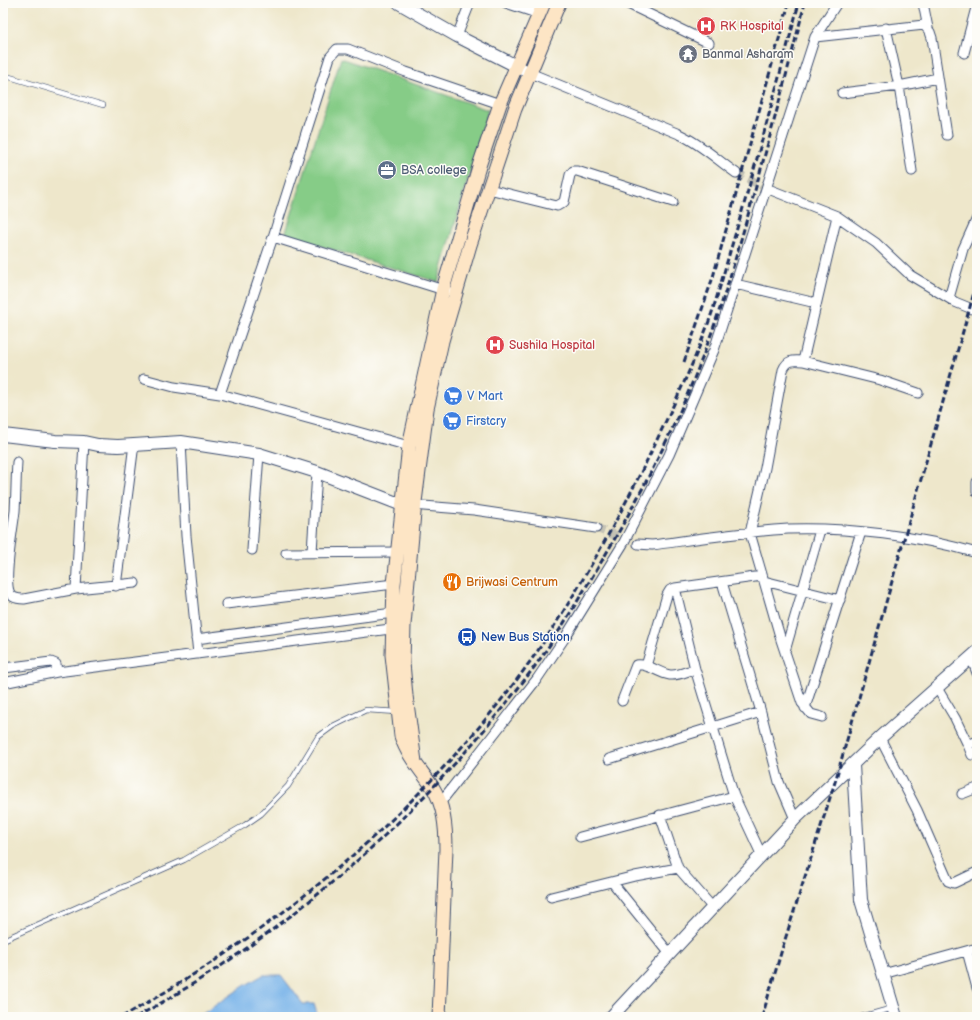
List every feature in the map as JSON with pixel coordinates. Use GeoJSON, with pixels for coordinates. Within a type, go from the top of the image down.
{"type":"FeatureCollection","features":[{"type":"Feature","properties":{"kind":"main road"},"geometry":{"type":"LineString","coordinates":[[439,1017],[446,826],[440,803],[432,787],[404,746],[401,736],[392,655],[398,628],[427,409],[442,341],[515,109],[559,3]]}},
{"type":"Feature","properties":{"kind":"main road"},"geometry":{"type":"LineString","coordinates":[[415,764],[398,628],[393,613],[394,584],[409,446],[442,290],[480,162],[515,66],[541,9]]}},
{"type":"Feature","properties":{"kind":"street"},"geometry":{"type":"LineString","coordinates":[[399,3],[457,36],[515,66],[684,136],[701,145],[718,161],[736,173]]}},
{"type":"Feature","properties":{"kind":"street"},"geometry":{"type":"LineString","coordinates":[[457,36],[470,3]]}},
{"type":"Feature","properties":{"kind":"street"},"geometry":{"type":"LineString","coordinates":[[506,3],[541,9]]}},
{"type":"Feature","properties":{"kind":"street"},"geometry":{"type":"LineString","coordinates":[[626,3],[709,43]]}},
{"type":"Feature","properties":{"kind":"street"},"geometry":{"type":"LineString","coordinates":[[440,803],[537,679],[605,576],[669,456],[714,350],[816,37],[837,3]]}},
{"type":"Feature","properties":{"kind":"street"},"geometry":{"type":"LineString","coordinates":[[923,3],[928,28],[932,38],[947,134]]}},
{"type":"Feature","properties":{"kind":"street"},"geometry":{"type":"LineString","coordinates":[[964,53],[977,5]]}},
{"type":"Feature","properties":{"kind":"street"},"geometry":{"type":"LineString","coordinates":[[816,37],[918,24],[924,25],[928,28]]}},
{"type":"Feature","properties":{"kind":"street"},"geometry":{"type":"LineString","coordinates":[[886,28],[899,86],[912,171]]}},
{"type":"Feature","properties":{"kind":"street"},"geometry":{"type":"LineString","coordinates":[[220,394],[273,237],[330,57],[337,49],[348,49],[406,72],[500,104]]}},
{"type":"Feature","properties":{"kind":"street"},"geometry":{"type":"LineString","coordinates":[[842,93],[899,86],[938,78]]}},
{"type":"Feature","properties":{"kind":"street"},"geometry":{"type":"LineString","coordinates":[[489,189],[556,206],[564,202],[570,175],[572,171],[577,171],[673,202]]}},
{"type":"Feature","properties":{"kind":"street"},"geometry":{"type":"LineString","coordinates":[[771,190],[837,216],[876,243],[910,275],[949,298],[977,311]]}},
{"type":"Feature","properties":{"kind":"street"},"geometry":{"type":"LineString","coordinates":[[803,361],[837,216]]}},
{"type":"Feature","properties":{"kind":"street"},"geometry":{"type":"LineString","coordinates":[[949,298],[963,249],[977,218]]}},
{"type":"Feature","properties":{"kind":"street"},"geometry":{"type":"LineString","coordinates":[[273,237],[456,294]]}},
{"type":"Feature","properties":{"kind":"street"},"geometry":{"type":"LineString","coordinates":[[735,284],[816,303]]}},
{"type":"Feature","properties":{"kind":"street"},"geometry":{"type":"LineString","coordinates":[[822,717],[811,714],[805,708],[785,652],[750,533],[765,468],[783,370],[788,362],[793,360],[803,361],[880,380],[918,393]]}},
{"type":"Feature","properties":{"kind":"street"},"geometry":{"type":"LineString","coordinates":[[144,378],[174,387],[220,394],[409,446]]}},
{"type":"Feature","properties":{"kind":"street"},"geometry":{"type":"LineString","coordinates":[[3,434],[55,441],[84,442],[112,446],[181,442],[259,454],[317,472],[402,505],[474,510],[596,528]]}},
{"type":"Feature","properties":{"kind":"street"},"geometry":{"type":"LineString","coordinates":[[76,589],[84,442]]}},
{"type":"Feature","properties":{"kind":"street"},"geometry":{"type":"LineString","coordinates":[[181,442],[186,536],[198,654]]}},
{"type":"Feature","properties":{"kind":"street"},"geometry":{"type":"LineString","coordinates":[[116,586],[134,444]]}},
{"type":"Feature","properties":{"kind":"street"},"geometry":{"type":"LineString","coordinates":[[252,550],[259,454]]}},
{"type":"Feature","properties":{"kind":"street"},"geometry":{"type":"LineString","coordinates":[[17,462],[15,511],[6,555],[5,580],[9,592],[16,599],[76,589],[135,583]]}},
{"type":"Feature","properties":{"kind":"street"},"geometry":{"type":"LineString","coordinates":[[312,552],[317,472]]}},
{"type":"Feature","properties":{"kind":"street"},"geometry":{"type":"LineString","coordinates":[[977,482],[977,492]]}},
{"type":"Feature","properties":{"kind":"street"},"geometry":{"type":"LineString","coordinates":[[638,544],[652,545],[789,529],[862,532],[899,536],[977,553]]}},
{"type":"Feature","properties":{"kind":"street"},"geometry":{"type":"LineString","coordinates":[[785,652],[820,530]]}},
{"type":"Feature","properties":{"kind":"street"},"geometry":{"type":"LineString","coordinates":[[805,708],[862,532]]}},
{"type":"Feature","properties":{"kind":"street"},"geometry":{"type":"LineString","coordinates":[[286,553],[398,552]]}},
{"type":"Feature","properties":{"kind":"street"},"geometry":{"type":"LineString","coordinates":[[646,666],[667,595],[670,590],[722,582],[763,578],[803,591],[840,600]]}},
{"type":"Feature","properties":{"kind":"street"},"geometry":{"type":"LineString","coordinates":[[722,582],[779,782],[795,819]]}},
{"type":"Feature","properties":{"kind":"street"},"geometry":{"type":"LineString","coordinates":[[226,604],[394,584]]}},
{"type":"Feature","properties":{"kind":"street"},"geometry":{"type":"LineString","coordinates":[[676,588],[695,669],[734,796],[762,856]]}},
{"type":"Feature","properties":{"kind":"street"},"geometry":{"type":"LineString","coordinates":[[196,640],[393,613]]}},
{"type":"Feature","properties":{"kind":"street"},"geometry":{"type":"LineString","coordinates":[[3,683],[56,672],[398,628]]}},
{"type":"Feature","properties":{"kind":"street"},"geometry":{"type":"LineString","coordinates":[[974,655],[977,673]]}},
{"type":"Feature","properties":{"kind":"street"},"geometry":{"type":"LineString","coordinates":[[611,1017],[795,819],[880,738],[974,655]]}},
{"type":"Feature","properties":{"kind":"street"},"geometry":{"type":"LineString","coordinates":[[4,668],[51,662],[56,664],[56,672]]}},
{"type":"Feature","properties":{"kind":"street"},"geometry":{"type":"LineString","coordinates":[[622,701],[636,665],[646,666],[670,675],[677,675],[695,669]]}},
{"type":"Feature","properties":{"kind":"street"},"geometry":{"type":"LineString","coordinates":[[936,688],[955,718],[972,755]]}},
{"type":"Feature","properties":{"kind":"street"},"geometry":{"type":"LineString","coordinates":[[609,759],[760,712]]}},
{"type":"Feature","properties":{"kind":"street"},"geometry":{"type":"LineString","coordinates":[[880,738],[917,810],[948,881],[954,884],[977,872]]}},
{"type":"Feature","properties":{"kind":"street"},"geometry":{"type":"LineString","coordinates":[[968,745],[977,741]]}},
{"type":"Feature","properties":{"kind":"street"},"geometry":{"type":"LineString","coordinates":[[853,765],[861,900],[894,1012]]}},
{"type":"Feature","properties":{"kind":"street"},"geometry":{"type":"LineString","coordinates":[[962,794],[977,788]]}},
{"type":"Feature","properties":{"kind":"street"},"geometry":{"type":"LineString","coordinates":[[580,837],[734,796]]}},
{"type":"Feature","properties":{"kind":"street"},"geometry":{"type":"LineString","coordinates":[[660,815],[678,868],[713,908]]}},
{"type":"Feature","properties":{"kind":"street"},"geometry":{"type":"LineString","coordinates":[[551,897],[678,868]]}},
{"type":"Feature","properties":{"kind":"street"},"geometry":{"type":"LineString","coordinates":[[612,882],[670,954]]}},
{"type":"Feature","properties":{"kind":"street"},"geometry":{"type":"LineString","coordinates":[[883,974],[977,948]]}},
{"type":"Feature","properties":{"kind":"street"},"geometry":{"type":"LineString","coordinates":[[967,951],[977,988]]}},
{"type":"Feature","properties":{"kind":"lane"},"geometry":{"type":"LineString","coordinates":[[3,75],[103,105]]}},
{"type":"Feature","properties":{"kind":"lane"},"geometry":{"type":"LineString","coordinates":[[3,940],[184,860],[245,825],[261,814],[288,786],[318,737],[333,726],[366,710],[398,712]]}},
{"type":"Feature","properties":{"kind":"lane"},"geometry":{"type":"LineString","coordinates":[[861,1017],[894,1012]]}},
{"type":"Feature","properties":{"kind":"green space","name":"BSA college"},"geometry":{"type":"Polygon","coordinates":[[[341,58],[488,110],[438,282],[285,235],[341,58]]]}},
{"type":"Feature","properties":{"kind":"water"},"geometry":{"type":"Polygon","coordinates":[[[263,975],[281,975],[303,1004],[314,1004],[318,1017],[198,1017],[244,986],[263,975]]]}},
{"type":"Feature","properties":{"kind":"tunnel"},"geometry":{"type":"LineString","coordinates":[[736,173],[771,190]]}},
{"type":"Feature","properties":{"kind":"tunnel"},"geometry":{"type":"LineString","coordinates":[[596,528],[638,544]]}},
{"type":"Feature","properties":{"kind":"railway"},"geometry":{"type":"LineString","coordinates":[[684,362],[713,277],[789,3]]}},
{"type":"Feature","properties":{"kind":"railway"},"geometry":{"type":"LineString","coordinates":[[122,1017],[182,982],[241,943],[298,901],[352,856],[405,807],[454,756],[499,702],[541,646],[586,574],[627,499],[653,448],[699,347],[713,308],[760,148],[799,3]]}},
{"type":"Feature","properties":{"kind":"railway"},"geometry":{"type":"LineString","coordinates":[[136,1017],[249,947],[302,907],[353,864],[401,819],[447,772],[491,722],[549,646],[597,569],[639,495],[677,419],[699,366],[719,313],[754,195],[805,3]]}},
{"type":"Feature","properties":{"kind":"railway"},"geometry":{"type":"LineString","coordinates":[[762,1017],[835,782],[977,282]]}},
{"type":"Feature","properties":{"kind":"place","name":"RK Hospital"},"geometry":{"type":"Point","coordinates":[706,26]}},
{"type":"Feature","properties":{"kind":"place","name":"Banmal Asharam"},"geometry":{"type":"Point","coordinates":[688,54]}},
{"type":"Feature","properties":{"kind":"place","name":"BSA college"},"geometry":{"type":"Point","coordinates":[387,170]}},
{"type":"Feature","properties":{"kind":"place","name":"Sushila Hospital"},"geometry":{"type":"Point","coordinates":[495,345]}},
{"type":"Feature","properties":{"kind":"place","name":"V Mart"},"geometry":{"type":"Point","coordinates":[453,396]}},
{"type":"Feature","properties":{"kind":"place","name":"Firstcry"},"geometry":{"type":"Point","coordinates":[452,421]}},
{"type":"Feature","properties":{"kind":"place","name":"Brijwasi Centrum"},"geometry":{"type":"Point","coordinates":[452,582]}},
{"type":"Feature","properties":{"kind":"place","name":"New Bus Station"},"geometry":{"type":"Point","coordinates":[467,637]}}]}
